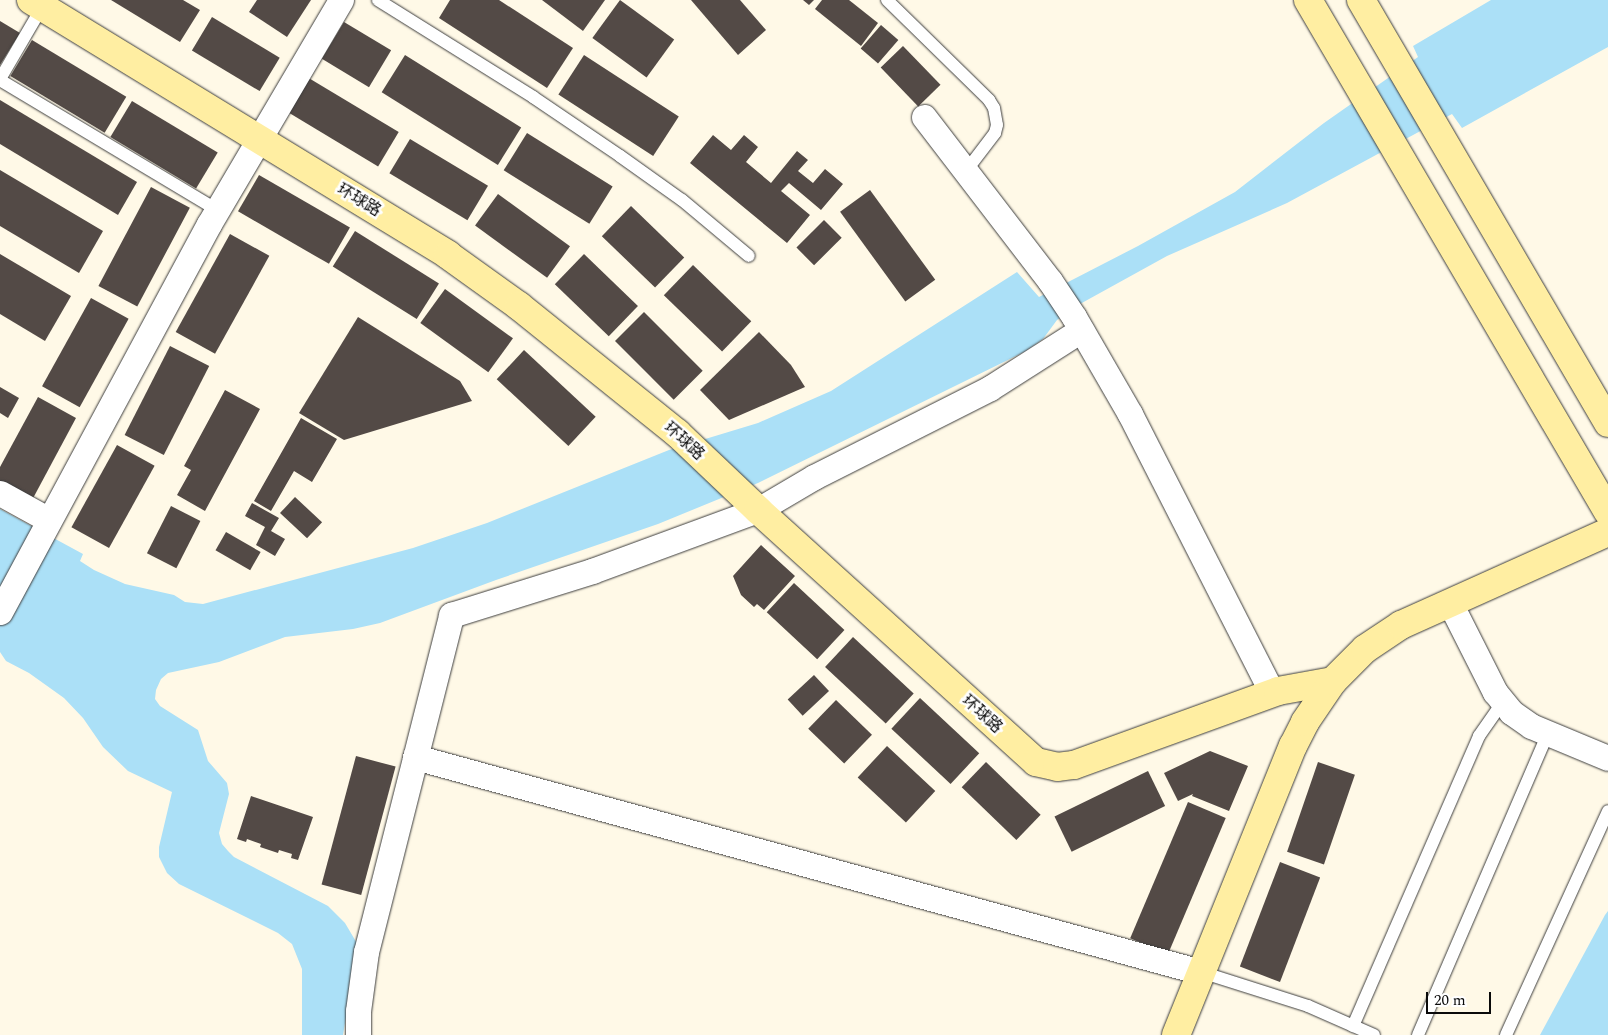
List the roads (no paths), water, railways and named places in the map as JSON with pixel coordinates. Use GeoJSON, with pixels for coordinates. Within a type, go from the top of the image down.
{"type":"FeatureCollection","features":[{"type":"Feature","properties":{"kind":"street"},"geometry":{"type":"LineString","coordinates":[[0,612],[217,210],[341,0]]}},
{"type":"Feature","properties":{"kind":"street"},"geometry":{"type":"LineString","coordinates":[[1308,0],[1608,512]]}},
{"type":"Feature","properties":{"kind":"street"},"geometry":{"type":"LineString","coordinates":[[1361,0],[1608,422]]}},
{"type":"Feature","properties":{"kind":"street","name":"环球路"},"geometry":{"type":"LineString","coordinates":[[37,3],[448,255],[520,306],[677,433],[754,506],[1026,754],[1048,766],[1074,765],[1272,693],[1333,681]]}},
{"type":"Feature","properties":{"kind":"street"},"geometry":{"type":"LineString","coordinates":[[924,117],[1050,281],[1077,324],[1130,414],[1272,693]]}},
{"type":"Feature","properties":{"kind":"street"},"geometry":{"type":"LineString","coordinates":[[358,1035],[358,1011],[366,952],[451,615],[592,571],[754,506],[990,388],[1077,324]]}},
{"type":"Feature","properties":{"kind":"street"},"geometry":{"type":"LineString","coordinates":[[0,493],[47,522]]}},
{"type":"Feature","properties":{"kind":"street"},"geometry":{"type":"LineString","coordinates":[[1176,1035],[1293,746],[1305,722],[1333,681],[1365,649],[1382,636],[1450,603],[1608,532]]}},
{"type":"Feature","properties":{"kind":"street"},"geometry":{"type":"LineString","coordinates":[[1450,603],[1502,703],[1520,720],[1608,758]]}},
{"type":"Feature","properties":{"kind":"street"},"geometry":{"type":"LineString","coordinates":[[415,758],[1201,972]]}},
{"type":"Feature","properties":{"kind":"lane"},"geometry":{"type":"LineString","coordinates":[[378,0],[533,98],[620,156],[682,200],[749,256]]}},
{"type":"Feature","properties":{"kind":"lane"},"geometry":{"type":"LineString","coordinates":[[887,0],[989,100],[994,108],[997,125],[995,133],[966,172]]}},
{"type":"Feature","properties":{"kind":"lane"},"geometry":{"type":"LineString","coordinates":[[37,3],[0,79],[217,210]]}},
{"type":"Feature","properties":{"kind":"lane"},"geometry":{"type":"LineString","coordinates":[[1354,1026],[1479,736],[1502,703]]}},
{"type":"Feature","properties":{"kind":"lane"},"geometry":{"type":"LineString","coordinates":[[1418,1035],[1548,733]]}},
{"type":"Feature","properties":{"kind":"lane"},"geometry":{"type":"LineString","coordinates":[[1506,1035],[1608,811]]}},
{"type":"Feature","properties":{"kind":"lane"},"geometry":{"type":"LineString","coordinates":[[1201,972],[1308,1006],[1374,1035]]}},
{"type":"Feature","properties":{"kind":"water"},"geometry":{"type":"Polygon","coordinates":[[[1491,0],[1608,0],[1608,47],[1462,128],[1452,114],[1287,203],[1167,256],[1080,304],[1057,320],[1043,339],[1026,351],[758,483],[658,524],[496,580],[380,623],[353,629],[285,637],[219,662],[168,673],[161,679],[156,690],[155,699],[160,706],[198,730],[208,761],[227,783],[229,794],[219,833],[222,844],[234,857],[328,906],[345,923],[358,945],[343,1035],[302,1035],[302,969],[292,944],[278,933],[179,884],[167,873],[159,857],[159,847],[172,792],[128,771],[103,747],[83,718],[64,698],[29,673],[6,661],[0,652],[0,509],[83,554],[80,561],[94,570],[125,584],[174,595],[185,602],[203,604],[413,548],[487,523],[669,450],[758,423],[831,391],[1017,272],[1039,297],[1138,246],[1235,192],[1324,123],[1418,57],[1413,46],[1491,0]]]}},
{"type":"Feature","properties":{"kind":"water"},"geometry":{"type":"Polygon","coordinates":[[[1608,911],[1608,1035],[1540,1035],[1605,915],[1608,911]]]}}]}
